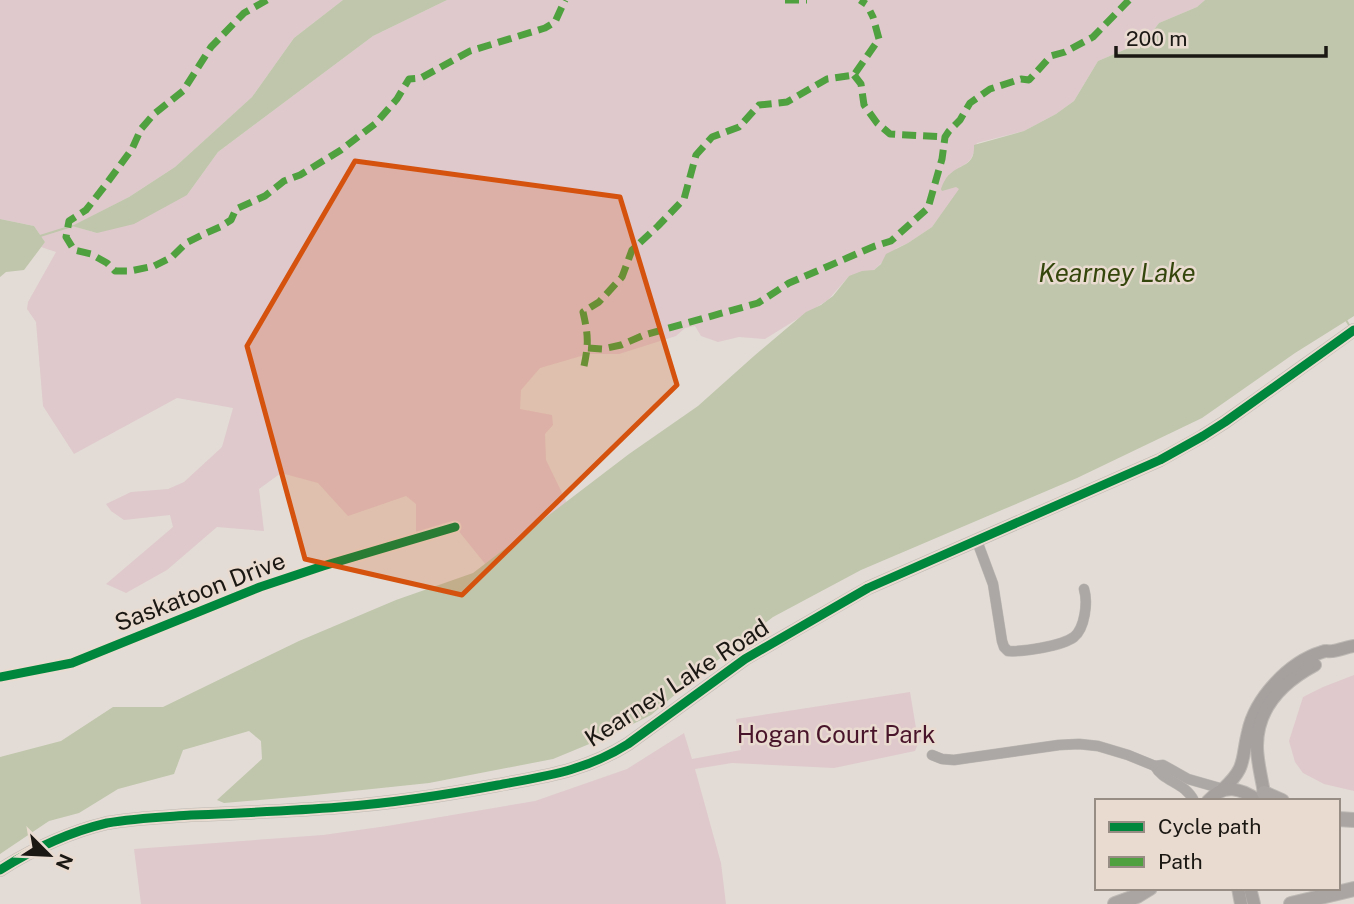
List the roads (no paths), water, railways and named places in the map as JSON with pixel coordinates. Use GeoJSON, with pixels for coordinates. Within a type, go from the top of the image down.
{"type":"FeatureCollection","features":[{"type":"Feature","properties":{"kind":"highway"},"geometry":{"type":"LineString","coordinates":[[1291,904],[1354,889]]}},
{"type":"Feature","properties":{"kind":"highway"},"geometry":{"type":"LineString","coordinates":[[1115,904],[1147,890]]}},
{"type":"Feature","properties":{"kind":"main road","name":"Kearney Lake Road"},"geometry":{"type":"LineString","coordinates":[[0,870],[42,846],[107,824],[152,818],[341,807],[442,795],[574,770],[602,759],[628,744],[745,659],[784,635],[868,588],[1160,460],[1203,436],[1354,330]]}},
{"type":"Feature","properties":{"kind":"main road"},"geometry":{"type":"LineString","coordinates":[[1210,799],[1240,770],[1245,757],[1248,731],[1257,706],[1274,683],[1307,659],[1324,651],[1354,646]]}},
{"type":"Feature","properties":{"kind":"main road"},"geometry":{"type":"LineString","coordinates":[[1223,789],[1243,791],[1263,798],[1257,746],[1264,714],[1284,684],[1333,651]]}},
{"type":"Feature","properties":{"kind":"street","name":"Saskatoon Drive"},"geometry":{"type":"LineString","coordinates":[[0,677],[72,663],[260,587],[455,527]]}},
{"type":"Feature","properties":{"kind":"street"},"geometry":{"type":"LineString","coordinates":[[977,541],[993,584],[1002,641],[1008,651],[1054,644],[1076,635],[1086,607],[1084,589]]}},
{"type":"Feature","properties":{"kind":"street"},"geometry":{"type":"LineString","coordinates":[[932,755],[954,761],[1079,744],[1128,755],[1156,766],[1163,765],[1188,779],[1223,789]]}},
{"type":"Feature","properties":{"kind":"street"},"geometry":{"type":"LineString","coordinates":[[1156,766],[1159,773],[1188,791],[1193,799]]}},
{"type":"Feature","properties":{"kind":"water"},"geometry":{"type":"Polygon","coordinates":[[[343,0],[447,0],[373,36],[218,152],[187,195],[134,224],[97,233],[72,226],[129,197],[175,167],[252,97],[294,38],[343,0]]]}},
{"type":"Feature","properties":{"kind":"water","name":"Kearney Lake"},"geometry":{"type":"Polygon","coordinates":[[[1205,0],[1354,0],[1354,316],[1295,353],[1202,418],[1077,478],[861,570],[773,617],[651,715],[553,759],[429,783],[224,803],[217,800],[262,759],[261,741],[249,731],[183,750],[174,774],[118,789],[79,813],[49,821],[0,854],[0,757],[61,741],[113,707],[163,707],[299,641],[396,600],[473,573],[629,454],[698,406],[806,312],[833,296],[849,276],[874,270],[886,254],[932,227],[959,189],[956,187],[942,191],[944,181],[970,161],[974,145],[1024,131],[1056,114],[1074,101],[1098,61],[1138,44],[1159,23],[1197,7],[1205,0]]]}},
{"type":"Feature","properties":{"kind":"water"},"geometry":{"type":"Polygon","coordinates":[[[0,219],[34,226],[45,242],[24,270],[6,272],[0,277],[0,219]]]}},
{"type":"Feature","properties":{"kind":"waterway"},"geometry":{"type":"LineString","coordinates":[[40,236],[72,226]]}},
{"type":"Feature","properties":{"kind":"waterway"},"geometry":{"type":"LineString","coordinates":[[1346,320],[1349,325]]}},
{"type":"Feature","properties":{"kind":"park label","name":"Hogan Court Park"},"geometry":{"type":"Point","coordinates":[836,735]}}]}
